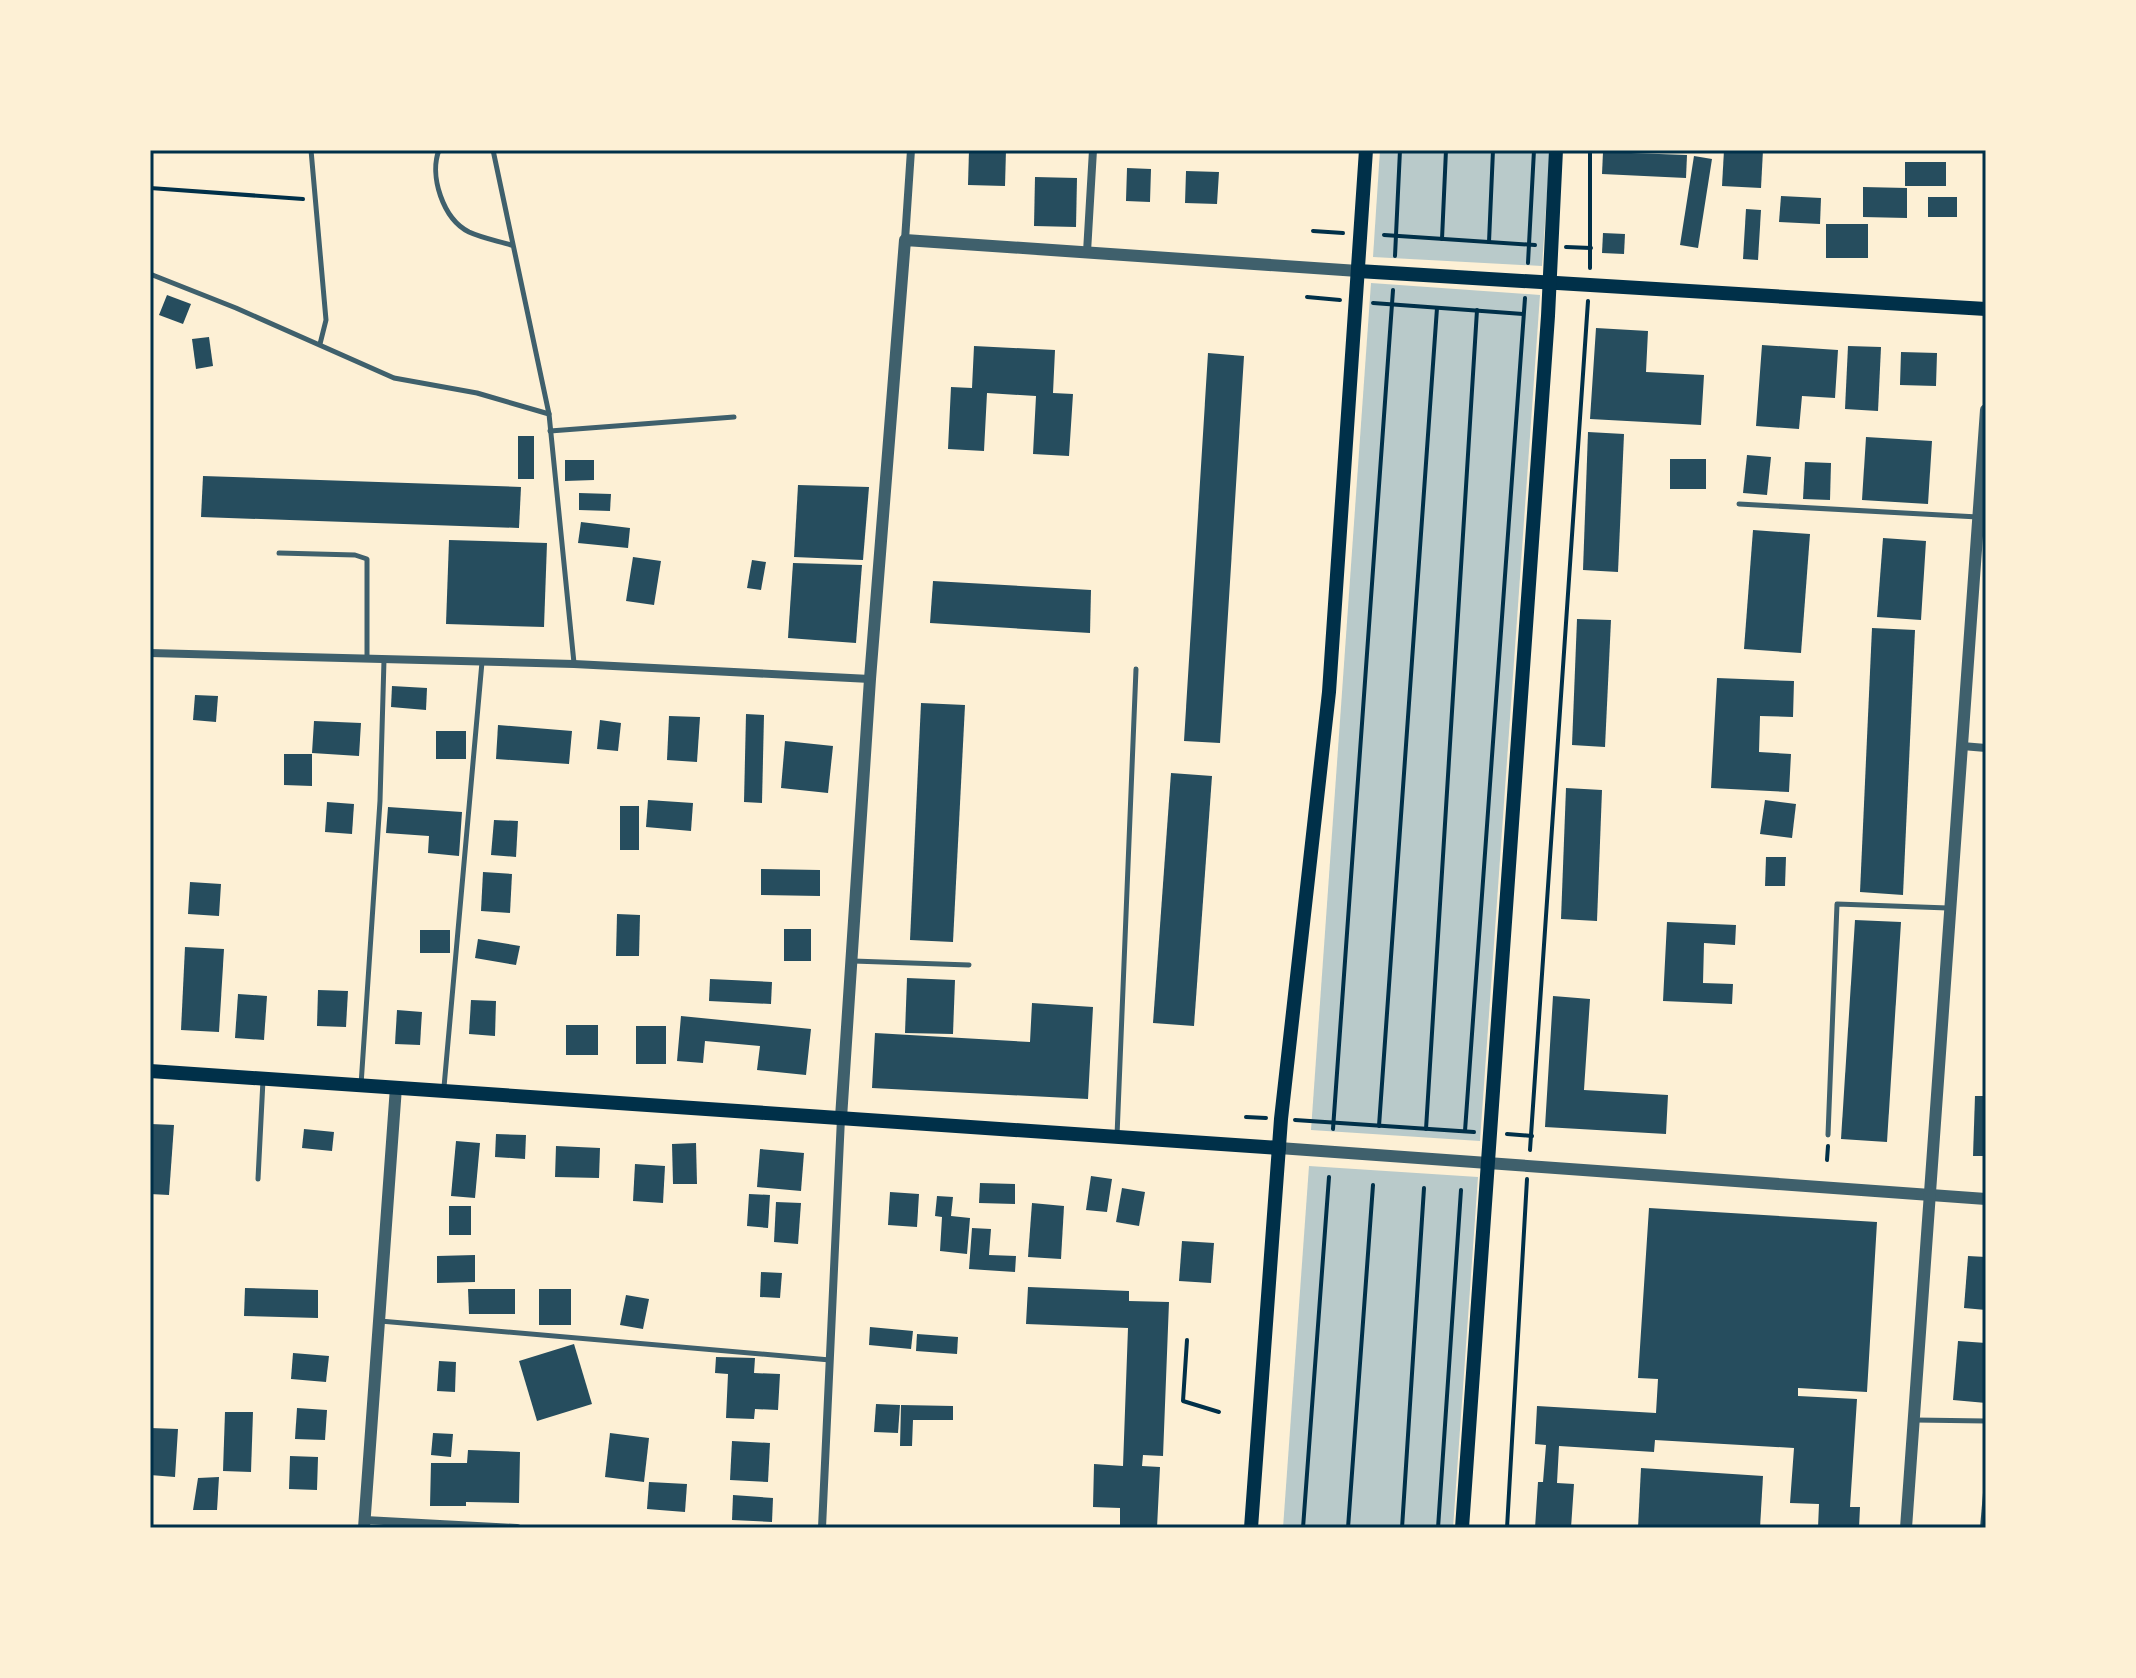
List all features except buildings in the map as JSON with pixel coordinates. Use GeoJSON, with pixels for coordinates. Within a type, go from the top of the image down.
{"type":"FeatureCollection","features":[{"type":"Feature","properties":{"kind":"main road"},"geometry":{"type":"LineString","coordinates":[[1251,1528],[1281,1119],[1329,692],[1366,150]]}},
{"type":"Feature","properties":{"kind":"main road"},"geometry":{"type":"LineString","coordinates":[[1462,1528],[1550,281],[1556,150]]}},
{"type":"Feature","properties":{"kind":"main road"},"geometry":{"type":"LineString","coordinates":[[1358,271],[1986,309]]}},
{"type":"Feature","properties":{"kind":"main road"},"geometry":{"type":"LineString","coordinates":[[150,1071],[1279,1148]]}},
{"type":"Feature","properties":{"kind":"street"},"geometry":{"type":"LineString","coordinates":[[822,1528],[841,1118],[870,679],[911,150]]}},
{"type":"Feature","properties":{"kind":"street"},"geometry":{"type":"LineString","coordinates":[[1087,252],[1093,150]]}},
{"type":"Feature","properties":{"kind":"street"},"geometry":{"type":"LineString","coordinates":[[905,240],[1358,271]]}},
{"type":"Feature","properties":{"kind":"street"},"geometry":{"type":"LineString","coordinates":[[1906,1528],[1962,746],[1981,539],[1978,518],[1986,410]]}},
{"type":"Feature","properties":{"kind":"street"},"geometry":{"type":"LineString","coordinates":[[150,653],[574,664],[870,679]]}},
{"type":"Feature","properties":{"kind":"street"},"geometry":{"type":"LineString","coordinates":[[1962,746],[1986,748]]}},
{"type":"Feature","properties":{"kind":"street"},"geometry":{"type":"LineString","coordinates":[[396,1087],[364,1524],[517,1528]]}},
{"type":"Feature","properties":{"kind":"street"},"geometry":{"type":"LineString","coordinates":[[1279,1148],[1986,1199]]}},
{"type":"Feature","properties":{"kind":"lane"},"geometry":{"type":"LineString","coordinates":[[311,150],[326,320],[320,344]]}},
{"type":"Feature","properties":{"kind":"lane"},"geometry":{"type":"LineString","coordinates":[[439,150],[435,160],[438,188],[449,212],[467,231],[511,245]]}},
{"type":"Feature","properties":{"kind":"lane"},"geometry":{"type":"LineString","coordinates":[[493,150],[549,414],[574,664]]}},
{"type":"Feature","properties":{"kind":"lane"},"geometry":{"type":"LineString","coordinates":[[150,274],[394,378],[477,393],[549,414]]}},
{"type":"Feature","properties":{"kind":"lane"},"geometry":{"type":"LineString","coordinates":[[550,431],[734,417]]}},
{"type":"Feature","properties":{"kind":"lane"},"geometry":{"type":"LineString","coordinates":[[1739,504],[1978,518]]}},
{"type":"Feature","properties":{"kind":"lane"},"geometry":{"type":"LineString","coordinates":[[279,553],[355,555],[367,559],[367,659]]}},
{"type":"Feature","properties":{"kind":"lane"},"geometry":{"type":"LineString","coordinates":[[361,1085],[380,801],[384,659]]}},
{"type":"Feature","properties":{"kind":"lane"},"geometry":{"type":"LineString","coordinates":[[443,1091],[482,662]]}},
{"type":"Feature","properties":{"kind":"lane"},"geometry":{"type":"LineString","coordinates":[[1117,1137],[1136,669]]}},
{"type":"Feature","properties":{"kind":"lane"},"geometry":{"type":"LineString","coordinates":[[1828,1135],[1837,904],[1951,908]]}},
{"type":"Feature","properties":{"kind":"lane"},"geometry":{"type":"LineString","coordinates":[[852,961],[969,965]]}},
{"type":"Feature","properties":{"kind":"lane"},"geometry":{"type":"LineString","coordinates":[[258,1179],[263,1079]]}},
{"type":"Feature","properties":{"kind":"lane"},"geometry":{"type":"LineString","coordinates":[[379,1321],[830,1360]]}},
{"type":"Feature","properties":{"kind":"lane"},"geometry":{"type":"LineString","coordinates":[[1914,1420],[1986,1421]]}},
{"type":"Feature","properties":{"kind":"path"},"geometry":{"type":"LineString","coordinates":[[1395,256],[1400,150]]}},
{"type":"Feature","properties":{"kind":"path"},"geometry":{"type":"LineString","coordinates":[[1442,239],[1446,150]]}},
{"type":"Feature","properties":{"kind":"path"},"geometry":{"type":"LineString","coordinates":[[1489,242],[1493,150]]}},
{"type":"Feature","properties":{"kind":"path"},"geometry":{"type":"LineString","coordinates":[[1528,264],[1534,150]]}},
{"type":"Feature","properties":{"kind":"path"},"geometry":{"type":"LineString","coordinates":[[1507,1528],[1589,284],[1590,150]]}},
{"type":"Feature","properties":{"kind":"path"},"geometry":{"type":"LineString","coordinates":[[150,188],[315,200]]}},
{"type":"Feature","properties":{"kind":"path"},"geometry":{"type":"LineString","coordinates":[[1313,231],[1343,233]]}},
{"type":"Feature","properties":{"kind":"path"},"geometry":{"type":"LineString","coordinates":[[1384,235],[1541,245]]}},
{"type":"Feature","properties":{"kind":"path"},"geometry":{"type":"LineString","coordinates":[[1566,247],[1591,248]]}},
{"type":"Feature","properties":{"kind":"path"},"geometry":{"type":"LineString","coordinates":[[1333,1129],[1393,288]]}},
{"type":"Feature","properties":{"kind":"path"},"geometry":{"type":"LineString","coordinates":[[1465,1131],[1525,296]]}},
{"type":"Feature","properties":{"kind":"path"},"geometry":{"type":"LineString","coordinates":[[1307,297],[1524,314]]}},
{"type":"Feature","properties":{"kind":"path"},"geometry":{"type":"LineString","coordinates":[[1379,1126],[1437,308]]}},
{"type":"Feature","properties":{"kind":"path"},"geometry":{"type":"LineString","coordinates":[[1426,1129],[1477,310]]}},
{"type":"Feature","properties":{"kind":"path"},"geometry":{"type":"LineString","coordinates":[[1246,1117],[1532,1136]]}},
{"type":"Feature","properties":{"kind":"path"},"geometry":{"type":"LineString","coordinates":[[1303,1528],[1329,1177]]}},
{"type":"Feature","properties":{"kind":"path"},"geometry":{"type":"LineString","coordinates":[[1348,1528],[1373,1185]]}},
{"type":"Feature","properties":{"kind":"path"},"geometry":{"type":"LineString","coordinates":[[1402,1528],[1424,1188]]}},
{"type":"Feature","properties":{"kind":"path"},"geometry":{"type":"LineString","coordinates":[[1438,1528],[1461,1190]]}},
{"type":"Feature","properties":{"kind":"path"},"geometry":{"type":"LineString","coordinates":[[1187,1340],[1183,1401],[1219,1412]]}},
{"type":"Feature","properties":{"kind":"shaded area"},"geometry":{"type":"Polygon","coordinates":[[[1380,150],[1550,150],[1542,266],[1373,257],[1380,150]]]}},
{"type":"Feature","properties":{"kind":"shaded area"},"geometry":{"type":"Polygon","coordinates":[[[1371,283],[1540,295],[1480,1141],[1311,1130],[1371,283]]]}},
{"type":"Feature","properties":{"kind":"shaded area"},"geometry":{"type":"Polygon","coordinates":[[[1309,1166],[1478,1177],[1453,1528],[1283,1528],[1309,1166]]]}}]}
